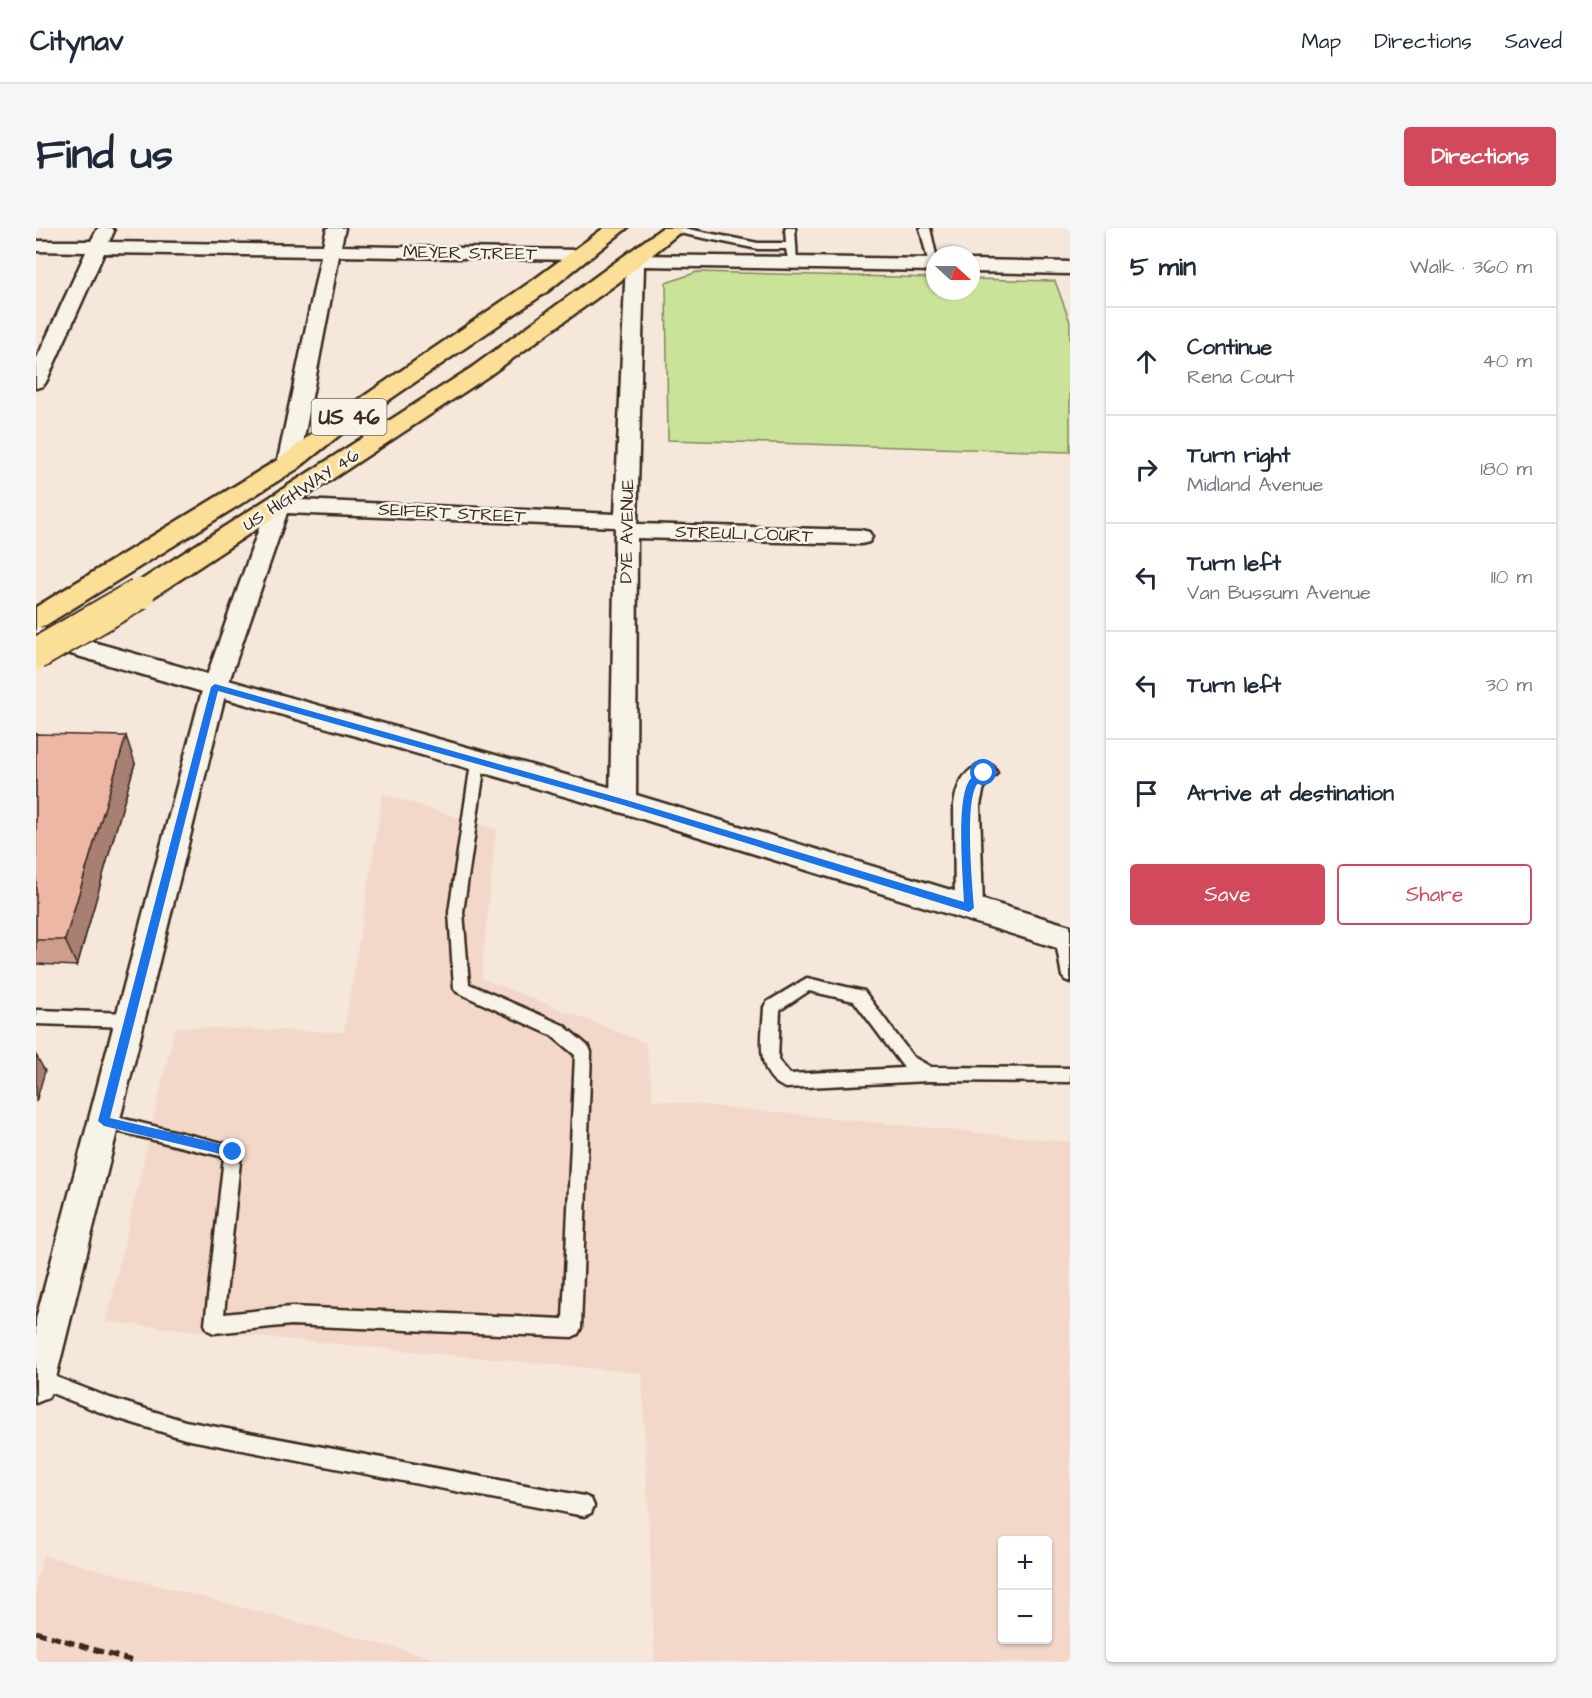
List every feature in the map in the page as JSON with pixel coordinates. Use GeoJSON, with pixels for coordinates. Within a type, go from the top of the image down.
{"type":"FeatureCollection","features":[{"type":"Feature","properties":{"kind":"highway","name":"US HIGHWAY 46"},"geometry":{"type":"LineString","coordinates":[[36,619],[288,464],[343,421],[617,228]]}},
{"type":"Feature","properties":{"kind":"highway","name":"US HIGHWAY 46"},"geometry":{"type":"LineString","coordinates":[[36,654],[139,594],[278,506],[502,355],[635,260],[674,228]]}},
{"type":"Feature","properties":{"kind":"street"},"geometry":{"type":"LineString","coordinates":[[36,382],[106,228]]}},
{"type":"Feature","properties":{"kind":"street"},"geometry":{"type":"LineString","coordinates":[[288,464],[336,228]]}},
{"type":"Feature","properties":{"kind":"street","name":"MEYER STREET"},"geometry":{"type":"LineString","coordinates":[[36,246],[581,255]]}},
{"type":"Feature","properties":{"kind":"street"},"geometry":{"type":"LineString","coordinates":[[635,260],[791,254],[926,264]]}},
{"type":"Feature","properties":{"kind":"street","name":"DYE AVENUE"},"geometry":{"type":"LineString","coordinates":[[623,802],[627,526],[635,260]]}},
{"type":"Feature","properties":{"kind":"street"},"geometry":{"type":"LineString","coordinates":[[980,266],[1070,268]]}},
{"type":"Feature","properties":{"kind":"street"},"geometry":{"type":"LineString","coordinates":[[37,1382],[215,687],[278,506]]}},
{"type":"Feature","properties":{"kind":"street","name":"SEIFERT STREET"},"geometry":{"type":"LineString","coordinates":[[278,506],[627,526]]}},
{"type":"Feature","properties":{"kind":"street","name":"STREULI COURT"},"geometry":{"type":"LineString","coordinates":[[627,526],[861,537]]}},
{"type":"Feature","properties":{"kind":"street"},"geometry":{"type":"LineString","coordinates":[[36,635],[478,763],[623,802],[1066,938]]}},
{"type":"Feature","properties":{"kind":"street"},"geometry":{"type":"LineString","coordinates":[[969,908],[966,850],[968,793],[973,782],[984,773]]}},
{"type":"Feature","properties":{"kind":"lane"},"geometry":{"type":"LineString","coordinates":[[674,228],[744,241],[791,254],[790,228]]}},
{"type":"Feature","properties":{"kind":"lane"},"geometry":{"type":"LineString","coordinates":[[714,237],[724,228]]}},
{"type":"Feature","properties":{"kind":"lane"},"geometry":{"type":"LineString","coordinates":[[925,228],[930,246]]}},
{"type":"Feature","properties":{"kind":"lane"},"geometry":{"type":"LineString","coordinates":[[104,1121],[233,1152],[214,1324],[291,1316],[572,1328],[583,1052],[557,1030],[462,988],[456,912],[478,763]]}},
{"type":"Feature","properties":{"kind":"lane"},"geometry":{"type":"LineString","coordinates":[[1066,938],[1070,976]]}},
{"type":"Feature","properties":{"kind":"lane"},"geometry":{"type":"LineString","coordinates":[[929,1074],[907,1062],[859,996],[807,984],[772,1007],[770,1062],[786,1081],[929,1074],[1070,1075]]}},
{"type":"Feature","properties":{"kind":"lane"},"geometry":{"type":"LineString","coordinates":[[36,1017],[130,1020]]}},
{"type":"Feature","properties":{"kind":"lane"},"geometry":{"type":"LineString","coordinates":[[37,1382],[185,1430],[584,1506]]}},
{"type":"Feature","properties":{"kind":"shaded area"},"geometry":{"type":"Polygon","coordinates":[[[383,794],[496,829],[481,978],[646,1043],[653,1100],[1070,1142],[1070,1662],[655,1662],[642,1373],[106,1322],[175,1027],[344,1032],[383,794]]]}},
{"type":"Feature","properties":{"kind":"shaded area"},"geometry":{"type":"Polygon","coordinates":[[[43,1555],[449,1662],[36,1662],[36,1582],[43,1555]]]}},
{"type":"Feature","properties":{"kind":"green space"},"geometry":{"type":"Polygon","coordinates":[[[697,272],[926,278],[926,300],[980,300],[980,279],[1055,281],[1070,322],[1070,452],[668,440],[666,283],[697,272]]]}},
{"type":"Feature","properties":{"kind":"building"},"geometry":{"type":"Polygon","coordinates":[[[36,734],[126,736],[65,940],[36,940],[36,734]]]}},
{"type":"Feature","properties":{"kind":"railway"},"geometry":{"type":"LineString","coordinates":[[36,1632],[136,1662]]}},
{"type":"Feature","properties":{"kind":"route"},"geometry":{"type":"LineString","coordinates":[[233,1152],[104,1121],[215,687],[623,802],[969,908],[966,850],[968,793],[973,782],[984,773]]}}]}
